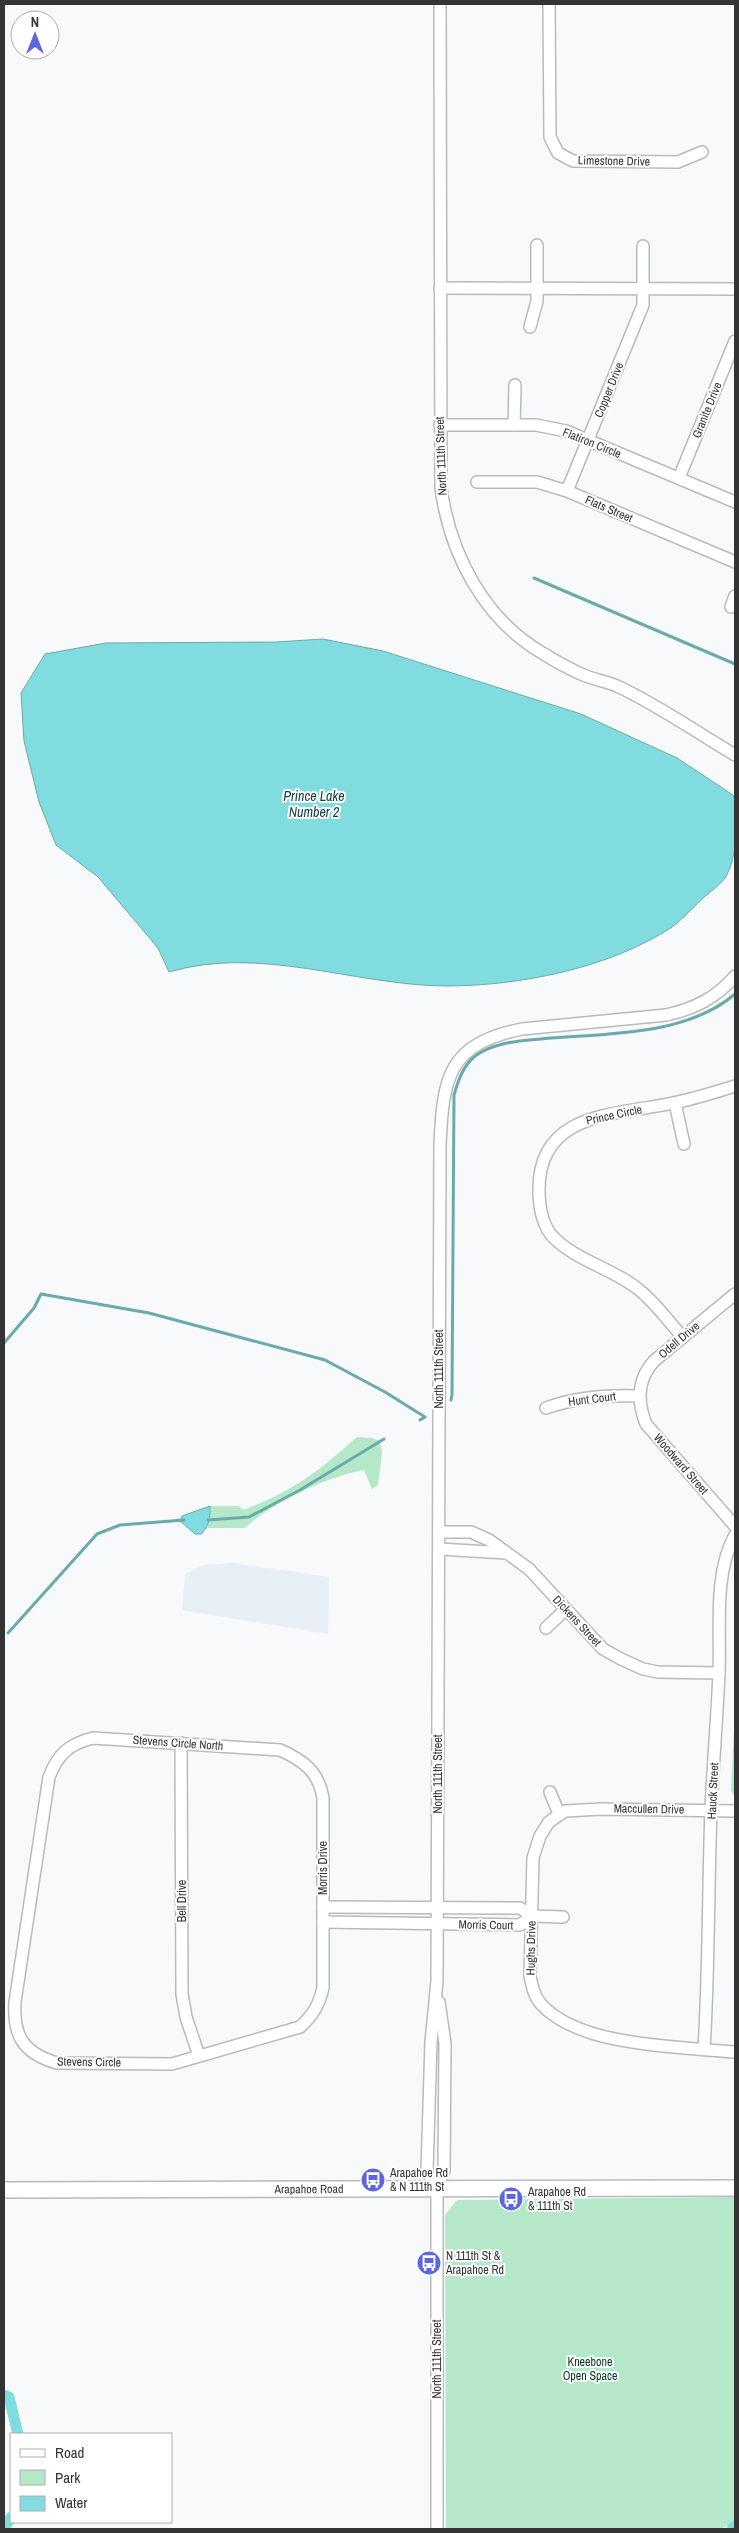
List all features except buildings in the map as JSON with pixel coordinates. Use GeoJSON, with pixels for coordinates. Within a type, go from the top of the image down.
{"type":"FeatureCollection","features":[{"type":"Feature","properties":{"kind":"main road","name":"Arapahoe Road"},"geometry":{"type":"LineString","coordinates":[[4,2190],[735,2188]]}},
{"type":"Feature","properties":{"kind":"street","name":"North 111th Street"},"geometry":{"type":"LineString","coordinates":[[440,4],[441,488],[444,510],[460,559],[472,581],[504,624],[542,653],[581,674],[616,686],[650,703],[735,755]]}},
{"type":"Feature","properties":{"kind":"street","name":"Limestone Drive"},"geometry":{"type":"LineString","coordinates":[[549,4],[550,137],[558,153],[573,161],[678,162],[702,152]]}},
{"type":"Feature","properties":{"kind":"street"},"geometry":{"type":"LineString","coordinates":[[530,327],[535,313],[537,245]]}},
{"type":"Feature","properties":{"kind":"street","name":"Copper Drive"},"geometry":{"type":"LineString","coordinates":[[567,491],[643,305],[643,246]]}},
{"type":"Feature","properties":{"kind":"street"},"geometry":{"type":"LineString","coordinates":[[440,288],[735,288]]}},
{"type":"Feature","properties":{"kind":"street","name":"Granite Drive"},"geometry":{"type":"LineString","coordinates":[[679,478],[735,341]]}},
{"type":"Feature","properties":{"kind":"street"},"geometry":{"type":"LineString","coordinates":[[514,425],[515,385]]}},
{"type":"Feature","properties":{"kind":"street","name":"Flatiron Circle"},"geometry":{"type":"LineString","coordinates":[[440,425],[536,425],[566,431],[735,502]]}},
{"type":"Feature","properties":{"kind":"street","name":"Flats Street"},"geometry":{"type":"LineString","coordinates":[[477,482],[537,482],[567,491],[735,562]]}},
{"type":"Feature","properties":{"kind":"street","name":"North 111th Street"},"geometry":{"type":"LineString","coordinates":[[437,2188],[427,2172],[431,2042],[437,1980],[440,1145],[447,1083],[454,1066],[465,1052],[478,1043],[498,1034],[522,1029],[647,1018],[685,1011],[721,991],[735,976]]}},
{"type":"Feature","properties":{"kind":"street","name":"Prince Circle"},"geometry":{"type":"LineString","coordinates":[[682,1336],[639,1289],[613,1273],[568,1250],[553,1238],[545,1225],[539,1204],[538,1187],[542,1165],[548,1150],[560,1135],[576,1123],[590,1118],[675,1103],[735,1086]]}},
{"type":"Feature","properties":{"kind":"street"},"geometry":{"type":"LineString","coordinates":[[675,1103],[684,1144]]}},
{"type":"Feature","properties":{"kind":"street","name":"Odell Drive"},"geometry":{"type":"LineString","coordinates":[[639,1396],[641,1382],[646,1370],[682,1336],[735,1294]]}},
{"type":"Feature","properties":{"kind":"street","name":"Hunt Court"},"geometry":{"type":"LineString","coordinates":[[546,1408],[572,1399],[606,1395],[639,1396]]}},
{"type":"Feature","properties":{"kind":"street","name":"Woodward Street"},"geometry":{"type":"LineString","coordinates":[[639,1396],[640,1411],[646,1424],[735,1526]]}},
{"type":"Feature","properties":{"kind":"street","name":"Dickens Street"},"geometry":{"type":"LineString","coordinates":[[439,1532],[472,1532],[490,1540],[529,1569],[603,1649],[643,1670],[719,1673]]}},
{"type":"Feature","properties":{"kind":"street","name":"Hauck Street"},"geometry":{"type":"LineString","coordinates":[[704,2049],[708,1985],[711,1810],[719,1673],[720,1606],[724,1572],[735,1535]]}},
{"type":"Feature","properties":{"kind":"street"},"geometry":{"type":"LineString","coordinates":[[439,1549],[506,1553]]}},
{"type":"Feature","properties":{"kind":"street"},"geometry":{"type":"LineString","coordinates":[[546,1628],[566,1609]]}},
{"type":"Feature","properties":{"kind":"street","name":"Stevens Circle North"},"geometry":{"type":"LineString","coordinates":[[64,1751],[76,1742],[93,1738],[280,1750],[294,1756]]}},
{"type":"Feature","properties":{"kind":"street","name":"Bell Drive"},"geometry":{"type":"LineString","coordinates":[[181,1743],[182,1994],[186,2017],[199,2056]]}},
{"type":"Feature","properties":{"kind":"street","name":"Stevens Circle"},"geometry":{"type":"LineString","coordinates":[[64,1751],[56,1761],[49,1777],[15,2002],[14,2022],[19,2037],[28,2049],[41,2058],[57,2063],[172,2064],[300,2027],[312,2016],[320,2003],[323,1988],[323,1907]]}},
{"type":"Feature","properties":{"kind":"street","name":"Morris Drive"},"geometry":{"type":"LineString","coordinates":[[294,1756],[315,1774],[321,1786],[323,1798],[323,1907],[438,1907]]}},
{"type":"Feature","properties":{"kind":"street"},"geometry":{"type":"LineString","coordinates":[[550,1792],[559,1814]]}},
{"type":"Feature","properties":{"kind":"street","name":"Maccullen Drive"},"geometry":{"type":"LineString","coordinates":[[559,1814],[565,1811],[592,1809],[735,1810]]}},
{"type":"Feature","properties":{"kind":"street","name":"Hughs Drive"},"geometry":{"type":"LineString","coordinates":[[559,1814],[549,1822],[533,1858],[530,1976],[533,1990],[540,2003],[552,2014],[568,2024],[592,2033],[639,2044],[735,2052]]}},
{"type":"Feature","properties":{"kind":"street","name":"Morris Court"},"geometry":{"type":"LineString","coordinates":[[438,1907],[520,1908],[532,1916],[563,1917]]}},
{"type":"Feature","properties":{"kind":"street","name":"Morris Court"},"geometry":{"type":"LineString","coordinates":[[438,1923],[520,1926],[532,1916]]}},
{"type":"Feature","properties":{"kind":"street"},"geometry":{"type":"LineString","coordinates":[[323,1922],[438,1923]]}},
{"type":"Feature","properties":{"kind":"street","name":"North 111th Street"},"geometry":{"type":"LineString","coordinates":[[436,2529],[437,2188],[444,2171],[444,2053],[437,1980]]}},
{"type":"Feature","properties":{"kind":"shaded area"},"geometry":{"type":"Polygon","coordinates":[[[234,1563],[329,1577],[328,1634],[182,1610],[185,1574],[203,1565],[234,1563]]]}},
{"type":"Feature","properties":{"kind":"green space"},"geometry":{"type":"Polygon","coordinates":[[[357,1437],[372,1438],[380,1441],[382,1453],[378,1485],[372,1489],[364,1470],[350,1473],[317,1484],[285,1500],[245,1528],[207,1528],[210,1520],[210,1506],[239,1506],[243,1510],[276,1496],[304,1480],[357,1437]]]}},
{"type":"Feature","properties":{"kind":"green space"},"geometry":{"type":"Polygon","coordinates":[[[735,1710],[735,1798],[731,1790],[735,1710]]]}},
{"type":"Feature","properties":{"kind":"green space","name":"Kneebone Open Space"},"geometry":{"type":"Polygon","coordinates":[[[735,2197],[735,2522],[720,2529],[446,2529],[445,2215],[457,2200],[735,2197]]]}},
{"type":"Feature","properties":{"kind":"water","name":"Prince Lake Number 2"},"geometry":{"type":"Polygon","coordinates":[[[323,639],[383,651],[581,714],[677,758],[733,795],[735,800],[736,830],[734,850],[725,878],[676,924],[648,941],[621,954],[593,964],[533,978],[503,983],[445,986],[376,980],[272,964],[238,963],[203,965],[169,972],[158,948],[98,877],[56,845],[39,802],[24,741],[21,693],[45,654],[106,643],[276,642],[323,639]]]}},
{"type":"Feature","properties":{"kind":"water"},"geometry":{"type":"Polygon","coordinates":[[[210,1506],[209,1521],[201,1534],[195,1534],[180,1521],[182,1516],[210,1506]]]}},
{"type":"Feature","properties":{"kind":"waterway"},"geometry":{"type":"LineString","coordinates":[[534,578],[735,664]]}},
{"type":"Feature","properties":{"kind":"waterway"},"geometry":{"type":"LineString","coordinates":[[451,1400],[454,1095],[459,1079],[467,1064],[482,1051],[507,1043],[617,1033],[668,1026],[715,1008],[735,994]]}},
{"type":"Feature","properties":{"kind":"waterway"},"geometry":{"type":"LineString","coordinates":[[4,1343],[34,1308],[41,1294],[149,1313],[325,1360],[385,1392],[425,1417],[420,1420]]}},
{"type":"Feature","properties":{"kind":"waterway"},"geometry":{"type":"LineString","coordinates":[[208,1520],[249,1517],[300,1490],[384,1439]]}},
{"type":"Feature","properties":{"kind":"waterway"},"geometry":{"type":"LineString","coordinates":[[8,1633],[97,1534],[120,1525],[184,1520]]}},
{"type":"Feature","properties":{"kind":"waterway"},"geometry":{"type":"LineString","coordinates":[[4,2395],[9,2397],[18,2433]]}},
{"type":"Feature","properties":{"kind":"waterway"},"geometry":{"type":"LineString","coordinates":[[4,2529],[10,2519]]}},
{"type":"Feature","properties":{"kind":"waterway"},"geometry":{"type":"LineString","coordinates":[[732,2529],[735,2526]]}},
{"type":"Feature","properties":{"kind":"place","name":"Arapahoe Rd & N 111th St"},"geometry":{"type":"Point","coordinates":[373,2180]}},
{"type":"Feature","properties":{"kind":"place","name":"Arapahoe Rd & 111th St"},"geometry":{"type":"Point","coordinates":[511,2199]}},
{"type":"Feature","properties":{"kind":"place","name":"N 111th St & Arapahoe Rd"},"geometry":{"type":"Point","coordinates":[429,2263]}}]}
